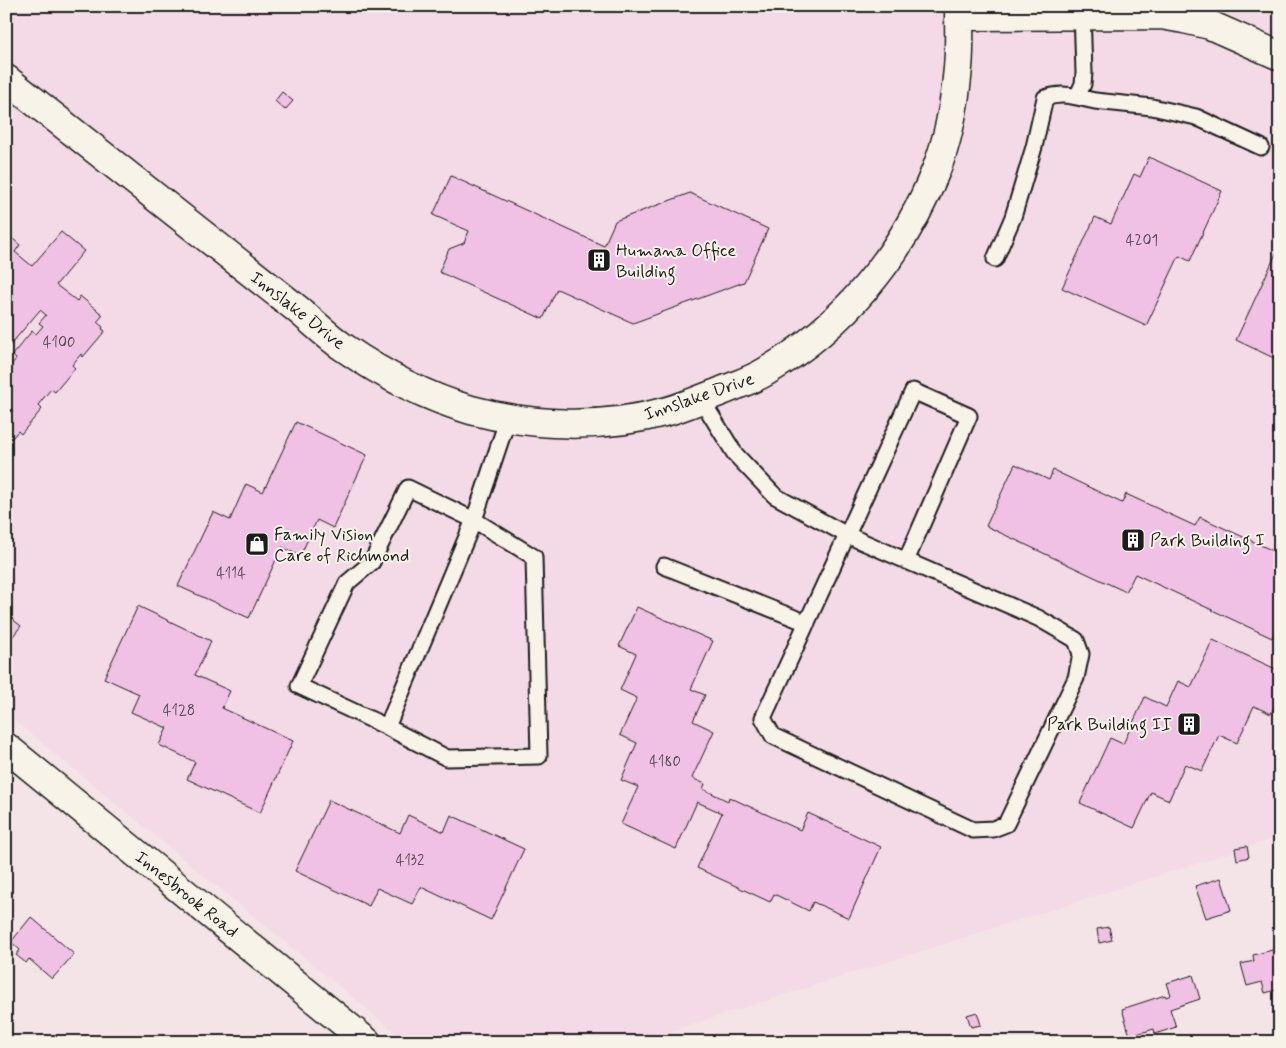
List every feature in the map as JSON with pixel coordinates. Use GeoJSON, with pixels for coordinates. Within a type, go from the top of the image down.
{"type":"FeatureCollection","features":[{"type":"Feature","properties":{"kind":"street"},"geometry":{"type":"LineString","coordinates":[[959,11],[1082,11],[1161,15],[1210,25],[1280,56]]}},
{"type":"Feature","properties":{"kind":"street","name":"Innslake Drive"},"geometry":{"type":"LineString","coordinates":[[6,79],[296,308],[342,347],[384,373],[428,395],[471,410],[522,420],[562,424],[590,424],[667,411],[763,374],[793,355],[851,305],[884,266],[914,220],[937,168],[952,112],[958,66],[959,11]]}},
{"type":"Feature","properties":{"kind":"street","name":"Innesbrook Road"},"geometry":{"type":"LineString","coordinates":[[6,747],[367,1042]]}},
{"type":"Feature","properties":{"kind":"lane"},"geometry":{"type":"LineString","coordinates":[[1077,97],[1083,84],[1084,73],[1082,11]]}},
{"type":"Feature","properties":{"kind":"lane"},"geometry":{"type":"LineString","coordinates":[[995,259],[1016,208],[1034,147],[1045,98],[1068,94],[1095,101],[1152,107],[1196,117],[1261,147]]}},
{"type":"Feature","properties":{"kind":"lane"},"geometry":{"type":"LineString","coordinates":[[701,399],[735,454],[775,496],[847,535],[1038,618],[1076,640],[1081,654],[1076,678],[1006,824],[993,829],[973,830],[773,736],[763,718],[807,623],[847,535],[913,391],[969,416],[906,560]]}},
{"type":"Feature","properties":{"kind":"lane"},"geometry":{"type":"LineString","coordinates":[[387,727],[474,520],[508,418]]}},
{"type":"Feature","properties":{"kind":"lane"},"geometry":{"type":"LineString","coordinates":[[408,488],[474,520],[534,557],[539,756],[447,758],[387,727],[299,686],[347,583],[372,562],[408,488]]}},
{"type":"Feature","properties":{"kind":"lane"},"geometry":{"type":"LineString","coordinates":[[664,566],[807,623]]}},
{"type":"Feature","properties":{"kind":"shaded area"},"geometry":{"type":"Polygon","coordinates":[[[6,6],[1280,6],[1280,837],[637,1042],[407,1042],[6,714],[6,6]]]}},
{"type":"Feature","properties":{"kind":"building"},"geometry":{"type":"Polygon","coordinates":[[[282,92],[293,101],[285,110],[275,101],[282,92]]]}},
{"type":"Feature","properties":{"kind":"building"},"geometry":{"type":"Polygon","coordinates":[[[1149,157],[1222,191],[1190,261],[1179,256],[1146,326],[1062,288],[1095,217],[1111,224],[1134,174],[1140,177],[1149,157]]]}},
{"type":"Feature","properties":{"kind":"building","name":"Humana Office Building"},"geometry":{"type":"Polygon","coordinates":[[[451,176],[604,246],[615,221],[690,193],[768,229],[744,282],[633,323],[557,289],[543,319],[439,272],[449,249],[464,243],[469,231],[433,215],[451,176]]]}},
{"type":"Feature","properties":{"kind":"building"},"geometry":{"type":"Polygon","coordinates":[[[61,232],[84,251],[56,285],[77,301],[80,296],[103,315],[97,322],[105,331],[83,357],[81,354],[72,365],[75,368],[55,392],[51,389],[38,405],[42,409],[21,434],[18,431],[6,445],[6,371],[16,359],[12,355],[32,331],[36,334],[43,326],[39,323],[46,315],[40,310],[6,350],[6,293],[11,287],[6,283],[6,233],[20,245],[15,252],[32,266],[61,232]]]}},
{"type":"Feature","properties":{"kind":"building"},"geometry":{"type":"Polygon","coordinates":[[[1280,245],[1280,361],[1236,340],[1280,245]]]}},
{"type":"Feature","properties":{"kind":"building"},"geometry":{"type":"Polygon","coordinates":[[[1280,382],[1280,402],[1272,398],[1280,382]]]}},
{"type":"Feature","properties":{"kind":"building"},"geometry":{"type":"Polygon","coordinates":[[[296,422],[367,455],[333,528],[317,520],[300,556],[282,547],[249,618],[178,586],[213,512],[230,520],[246,484],[263,492],[296,422]]]}},
{"type":"Feature","properties":{"kind":"building","name":"Park Building I"},"geometry":{"type":"Polygon","coordinates":[[[1015,464],[1049,480],[1053,470],[1122,503],[1126,494],[1195,526],[1200,517],[1280,554],[1280,621],[1272,638],[1135,574],[1126,592],[986,526],[1015,464]]]}},
{"type":"Feature","properties":{"kind":"building"},"geometry":{"type":"Polygon","coordinates":[[[138,606],[211,641],[195,675],[230,691],[222,708],[293,741],[260,813],[187,779],[195,762],[159,745],[167,728],[131,712],[139,694],[104,678],[138,606]]]}},
{"type":"Feature","properties":{"kind":"building"},"geometry":{"type":"Polygon","coordinates":[[[637,607],[713,641],[691,689],[705,695],[693,721],[714,731],[692,778],[705,784],[703,789],[728,801],[729,797],[800,830],[808,813],[881,847],[849,918],[813,902],[809,911],[774,894],[770,902],[697,868],[722,813],[697,802],[676,849],[621,824],[638,787],[621,780],[637,743],[620,735],[637,698],[620,690],[636,654],[619,646],[637,607]]]}},
{"type":"Feature","properties":{"kind":"building"},"geometry":{"type":"Polygon","coordinates":[[[6,614],[21,626],[10,640],[6,636],[6,614]]]}},
{"type":"Feature","properties":{"kind":"building","name":"Park Building II"},"geometry":{"type":"Polygon","coordinates":[[[1213,640],[1280,671],[1280,694],[1271,714],[1254,706],[1237,743],[1219,735],[1202,771],[1185,764],[1169,800],[1151,792],[1134,828],[1080,803],[1110,738],[1123,744],[1145,697],[1166,707],[1178,681],[1191,687],[1213,640]]]}},
{"type":"Feature","properties":{"kind":"building"},"geometry":{"type":"Polygon","coordinates":[[[329,800],[400,833],[408,815],[444,832],[451,815],[524,849],[491,920],[421,887],[412,904],[377,888],[369,906],[295,871],[329,800]]]}},
{"type":"Feature","properties":{"kind":"building"},"geometry":{"type":"Polygon","coordinates":[[[1247,846],[1249,857],[1237,860],[1235,848],[1247,846]]]}},
{"type":"Feature","properties":{"kind":"building"},"geometry":{"type":"Polygon","coordinates":[[[1221,878],[1231,910],[1206,918],[1195,886],[1221,878]]]}},
{"type":"Feature","properties":{"kind":"building"},"geometry":{"type":"Polygon","coordinates":[[[31,917],[74,954],[52,979],[29,959],[26,963],[16,955],[20,950],[11,942],[31,917]]]}},
{"type":"Feature","properties":{"kind":"building"},"geometry":{"type":"Polygon","coordinates":[[[1109,927],[1112,940],[1099,943],[1097,929],[1109,927]]]}},
{"type":"Feature","properties":{"kind":"building"},"geometry":{"type":"Polygon","coordinates":[[[1280,948],[1280,989],[1265,993],[1262,982],[1247,986],[1241,964],[1254,961],[1253,955],[1280,948]]]}},
{"type":"Feature","properties":{"kind":"building"},"geometry":{"type":"Polygon","coordinates":[[[1193,975],[1200,999],[1170,1009],[1176,1027],[1155,1034],[1154,1029],[1130,1036],[1122,1009],[1165,995],[1166,997],[1171,995],[1167,983],[1193,975]]]}},
{"type":"Feature","properties":{"kind":"building"},"geometry":{"type":"Polygon","coordinates":[[[977,1012],[981,1025],[971,1027],[967,1015],[977,1012]]]}},
{"type":"Feature","properties":{"kind":"place","name":"Humana Office Building"},"geometry":{"type":"Point","coordinates":[599,260]}},
{"type":"Feature","properties":{"kind":"place","name":"Park Building I"},"geometry":{"type":"Point","coordinates":[1133,540]}},
{"type":"Feature","properties":{"kind":"place","name":"Family Vision Care of Richmond"},"geometry":{"type":"Point","coordinates":[257,544]}},
{"type":"Feature","properties":{"kind":"place","name":"Park Building II"},"geometry":{"type":"Point","coordinates":[1189,724]}}]}
